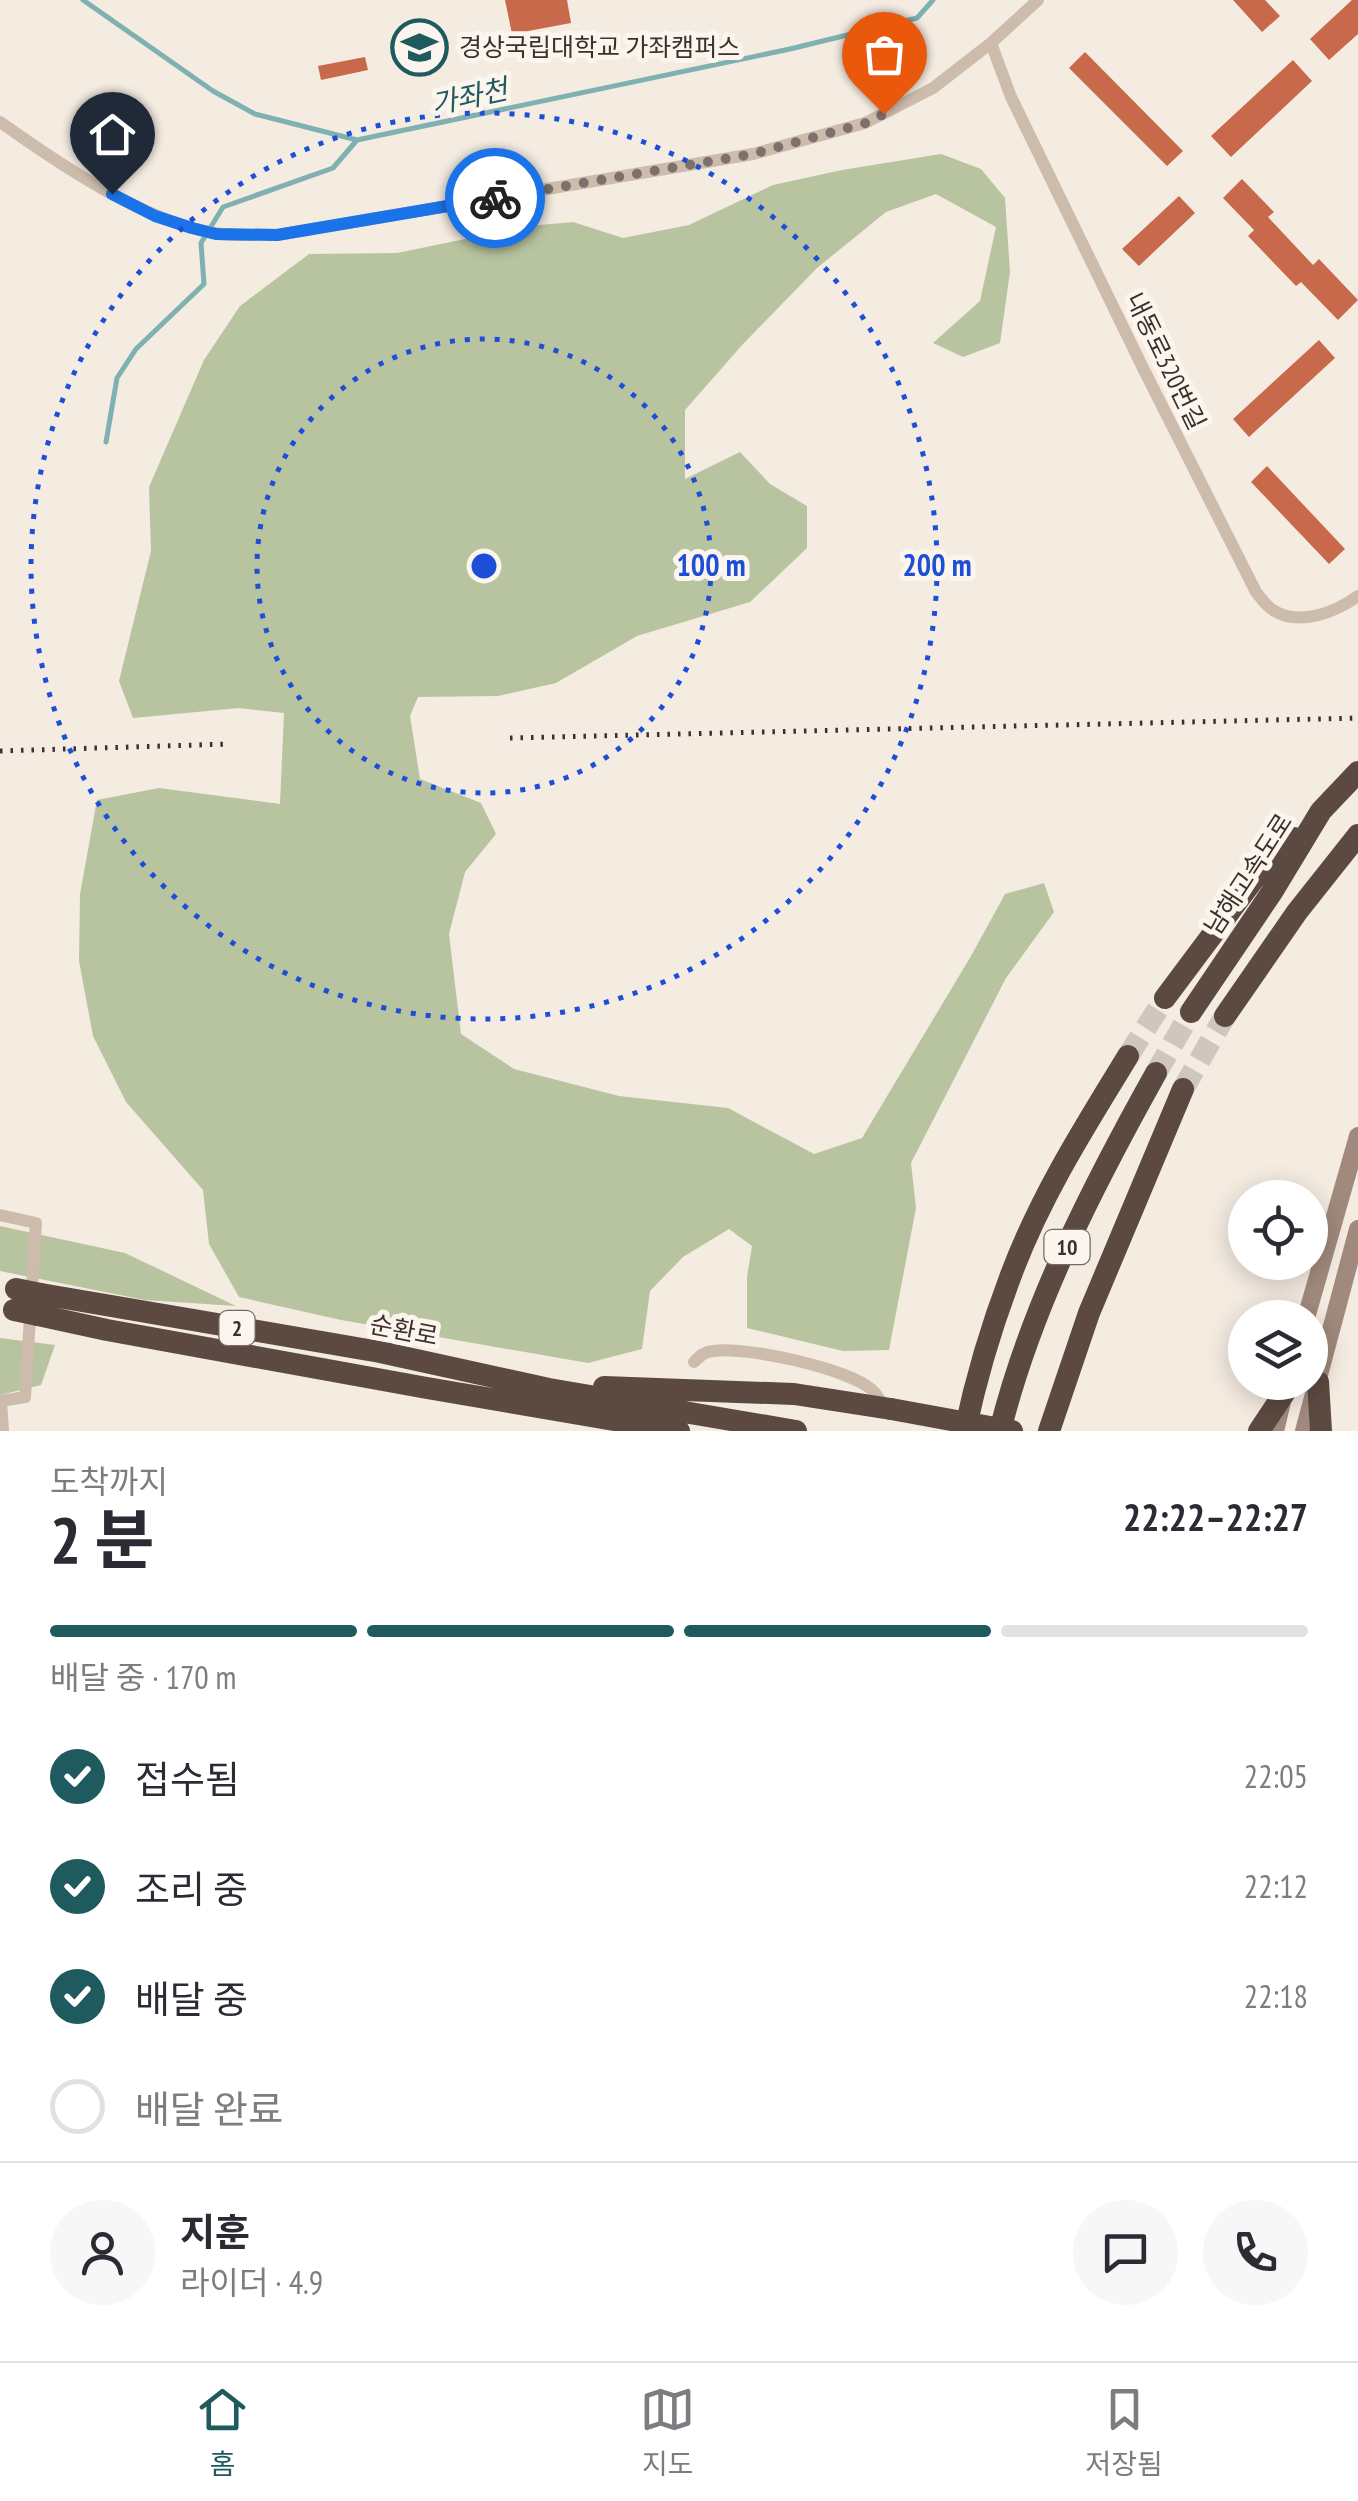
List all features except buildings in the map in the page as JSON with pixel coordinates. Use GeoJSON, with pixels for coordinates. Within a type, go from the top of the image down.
{"type":"FeatureCollection","features":[{"type":"Feature","properties":{"kind":"highway","name":"남해고속도로"},"geometry":{"type":"LineString","coordinates":[[1191,1012],[1321,811],[1358,772]]}},
{"type":"Feature","properties":{"kind":"highway"},"geometry":{"type":"LineString","coordinates":[[1165,998],[1254,879],[1321,811]]}},
{"type":"Feature","properties":{"kind":"highway"},"geometry":{"type":"LineString","coordinates":[[1225,1016],[1297,912],[1358,836]]}},
{"type":"Feature","properties":{"kind":"highway"},"geometry":{"type":"LineString","coordinates":[[965,1431],[974,1384],[1012,1273],[1077,1139],[1128,1056]]}},
{"type":"Feature","properties":{"kind":"highway","name":"10"},"geometry":{"type":"LineString","coordinates":[[1000,1431],[1029,1340],[1059,1265],[1110,1154],[1156,1072]]}},
{"type":"Feature","properties":{"kind":"highway","name":"10"},"geometry":{"type":"LineString","coordinates":[[1050,1431],[1089,1313],[1183,1089]]}},
{"type":"Feature","properties":{"kind":"highway","name":"순환로"},"geometry":{"type":"LineString","coordinates":[[7,1298],[428,1388],[679,1431]]}},
{"type":"Feature","properties":{"kind":"highway","name":"순환로"},"geometry":{"type":"LineString","coordinates":[[40,1305],[380,1352],[548,1389],[796,1431]]}},
{"type":"Feature","properties":{"kind":"highway"},"geometry":{"type":"LineString","coordinates":[[432,1364],[610,1388],[794,1394],[1012,1431]]}},
{"type":"Feature","properties":{"kind":"highway"},"geometry":{"type":"LineString","coordinates":[[428,1388],[594,1431]]}},
{"type":"Feature","properties":{"kind":"highway"},"geometry":{"type":"LineString","coordinates":[[1259,1431],[1278,1400]]}},
{"type":"Feature","properties":{"kind":"highway"},"geometry":{"type":"LineString","coordinates":[[1319,1400],[1321,1431]]}},
{"type":"Feature","properties":{"kind":"street"},"geometry":{"type":"LineString","coordinates":[[0,122],[112,194],[155,216],[216,234],[277,235],[753,154],[866,123],[933,88],[992,43],[1038,0]]}},
{"type":"Feature","properties":{"kind":"street","name":"내동로320번길"},"geometry":{"type":"LineString","coordinates":[[992,43],[1012,97],[1256,592],[1271,610],[1301,616],[1340,609],[1358,596]]}},
{"type":"Feature","properties":{"kind":"street"},"geometry":{"type":"LineString","coordinates":[[1311,1300],[1358,1136]]}},
{"type":"Feature","properties":{"kind":"street"},"geometry":{"type":"LineString","coordinates":[[0,1216],[36,1223],[25,1398],[1,1401],[4,1431]]}},
{"type":"Feature","properties":{"kind":"street"},"geometry":{"type":"LineString","coordinates":[[1328,1344],[1358,1229]]}},
{"type":"Feature","properties":{"kind":"street"},"geometry":{"type":"LineString","coordinates":[[694,1362],[704,1353],[717,1350],[768,1354],[824,1368],[868,1386],[888,1408]]}},
{"type":"Feature","properties":{"kind":"street"},"geometry":{"type":"LineString","coordinates":[[1275,1431],[1283,1400]]}},
{"type":"Feature","properties":{"kind":"street"},"geometry":{"type":"LineString","coordinates":[[1304,1431],[1313,1400]]}},
{"type":"Feature","properties":{"kind":"green space"},"geometry":{"type":"Polygon","coordinates":[[[941,154],[981,169],[1005,198],[1010,272],[1000,343],[963,357],[933,343],[980,301],[996,227],[936,194],[886,212],[817,268],[685,410],[685,479],[740,452],[770,484],[807,506],[807,548],[750,602],[637,636],[556,683],[498,696],[418,697],[410,716],[420,779],[481,803],[496,834],[465,872],[449,934],[461,1034],[514,1069],[619,1096],[728,1108],[814,1154],[862,1138],[1005,894],[1044,883],[1054,912],[1006,978],[911,1163],[916,1208],[889,1350],[843,1351],[747,1328],[747,1277],[752,1246],[729,1229],[683,1257],[650,1291],[642,1349],[588,1363],[341,1320],[239,1297],[209,1244],[203,1190],[126,1102],[93,1036],[79,961],[80,894],[97,800],[159,788],[280,804],[284,713],[239,708],[133,718],[119,681],[151,551],[149,487],[204,360],[240,306],[309,254],[397,253],[528,226],[573,222],[623,238],[689,225],[773,185],[941,154]]]}},
{"type":"Feature","properties":{"kind":"green space"},"geometry":{"type":"Polygon","coordinates":[[[0,1226],[125,1253],[236,1306],[145,1300],[0,1271],[0,1226]]]}},
{"type":"Feature","properties":{"kind":"green space"},"geometry":{"type":"Polygon","coordinates":[[[0,1338],[55,1345],[41,1385],[0,1395],[0,1338]]]}},
{"type":"Feature","properties":{"kind":"waterway","name":"가좌천"},"geometry":{"type":"LineString","coordinates":[[83,0],[213,91],[255,114],[357,140],[790,49],[917,18],[933,0]]}},
{"type":"Feature","properties":{"kind":"waterway"},"geometry":{"type":"LineString","coordinates":[[106,442],[117,378],[136,349],[204,284],[201,243],[223,207],[333,168],[357,140]]}},
{"type":"Feature","properties":{"kind":"tunnel"},"geometry":{"type":"LineString","coordinates":[[1128,1056],[1165,998]]}},
{"type":"Feature","properties":{"kind":"tunnel"},"geometry":{"type":"LineString","coordinates":[[1156,1073],[1191,1012]]}},
{"type":"Feature","properties":{"kind":"tunnel"},"geometry":{"type":"LineString","coordinates":[[1183,1089],[1225,1016]]}},
{"type":"Feature","properties":{"kind":"railway"},"geometry":{"type":"LineString","coordinates":[[510,738],[1358,718]]}},
{"type":"Feature","properties":{"kind":"railway"},"geometry":{"type":"LineString","coordinates":[[0,751],[229,744]]}},
{"type":"Feature","properties":{"kind":"way so far"},"geometry":{"type":"LineString","coordinates":[[495,198],[753,154],[866,123],[884,114]]}},
{"type":"Feature","properties":{"kind":"place","name":"경상국립대학교 가좌캠퍼스"},"geometry":{"type":"Point","coordinates":[420,47]}},
{"type":"Feature","properties":{"kind":"route"},"geometry":{"type":"LineString","coordinates":[[112,194],[155,216],[216,234],[277,235],[495,198]]}}]}
